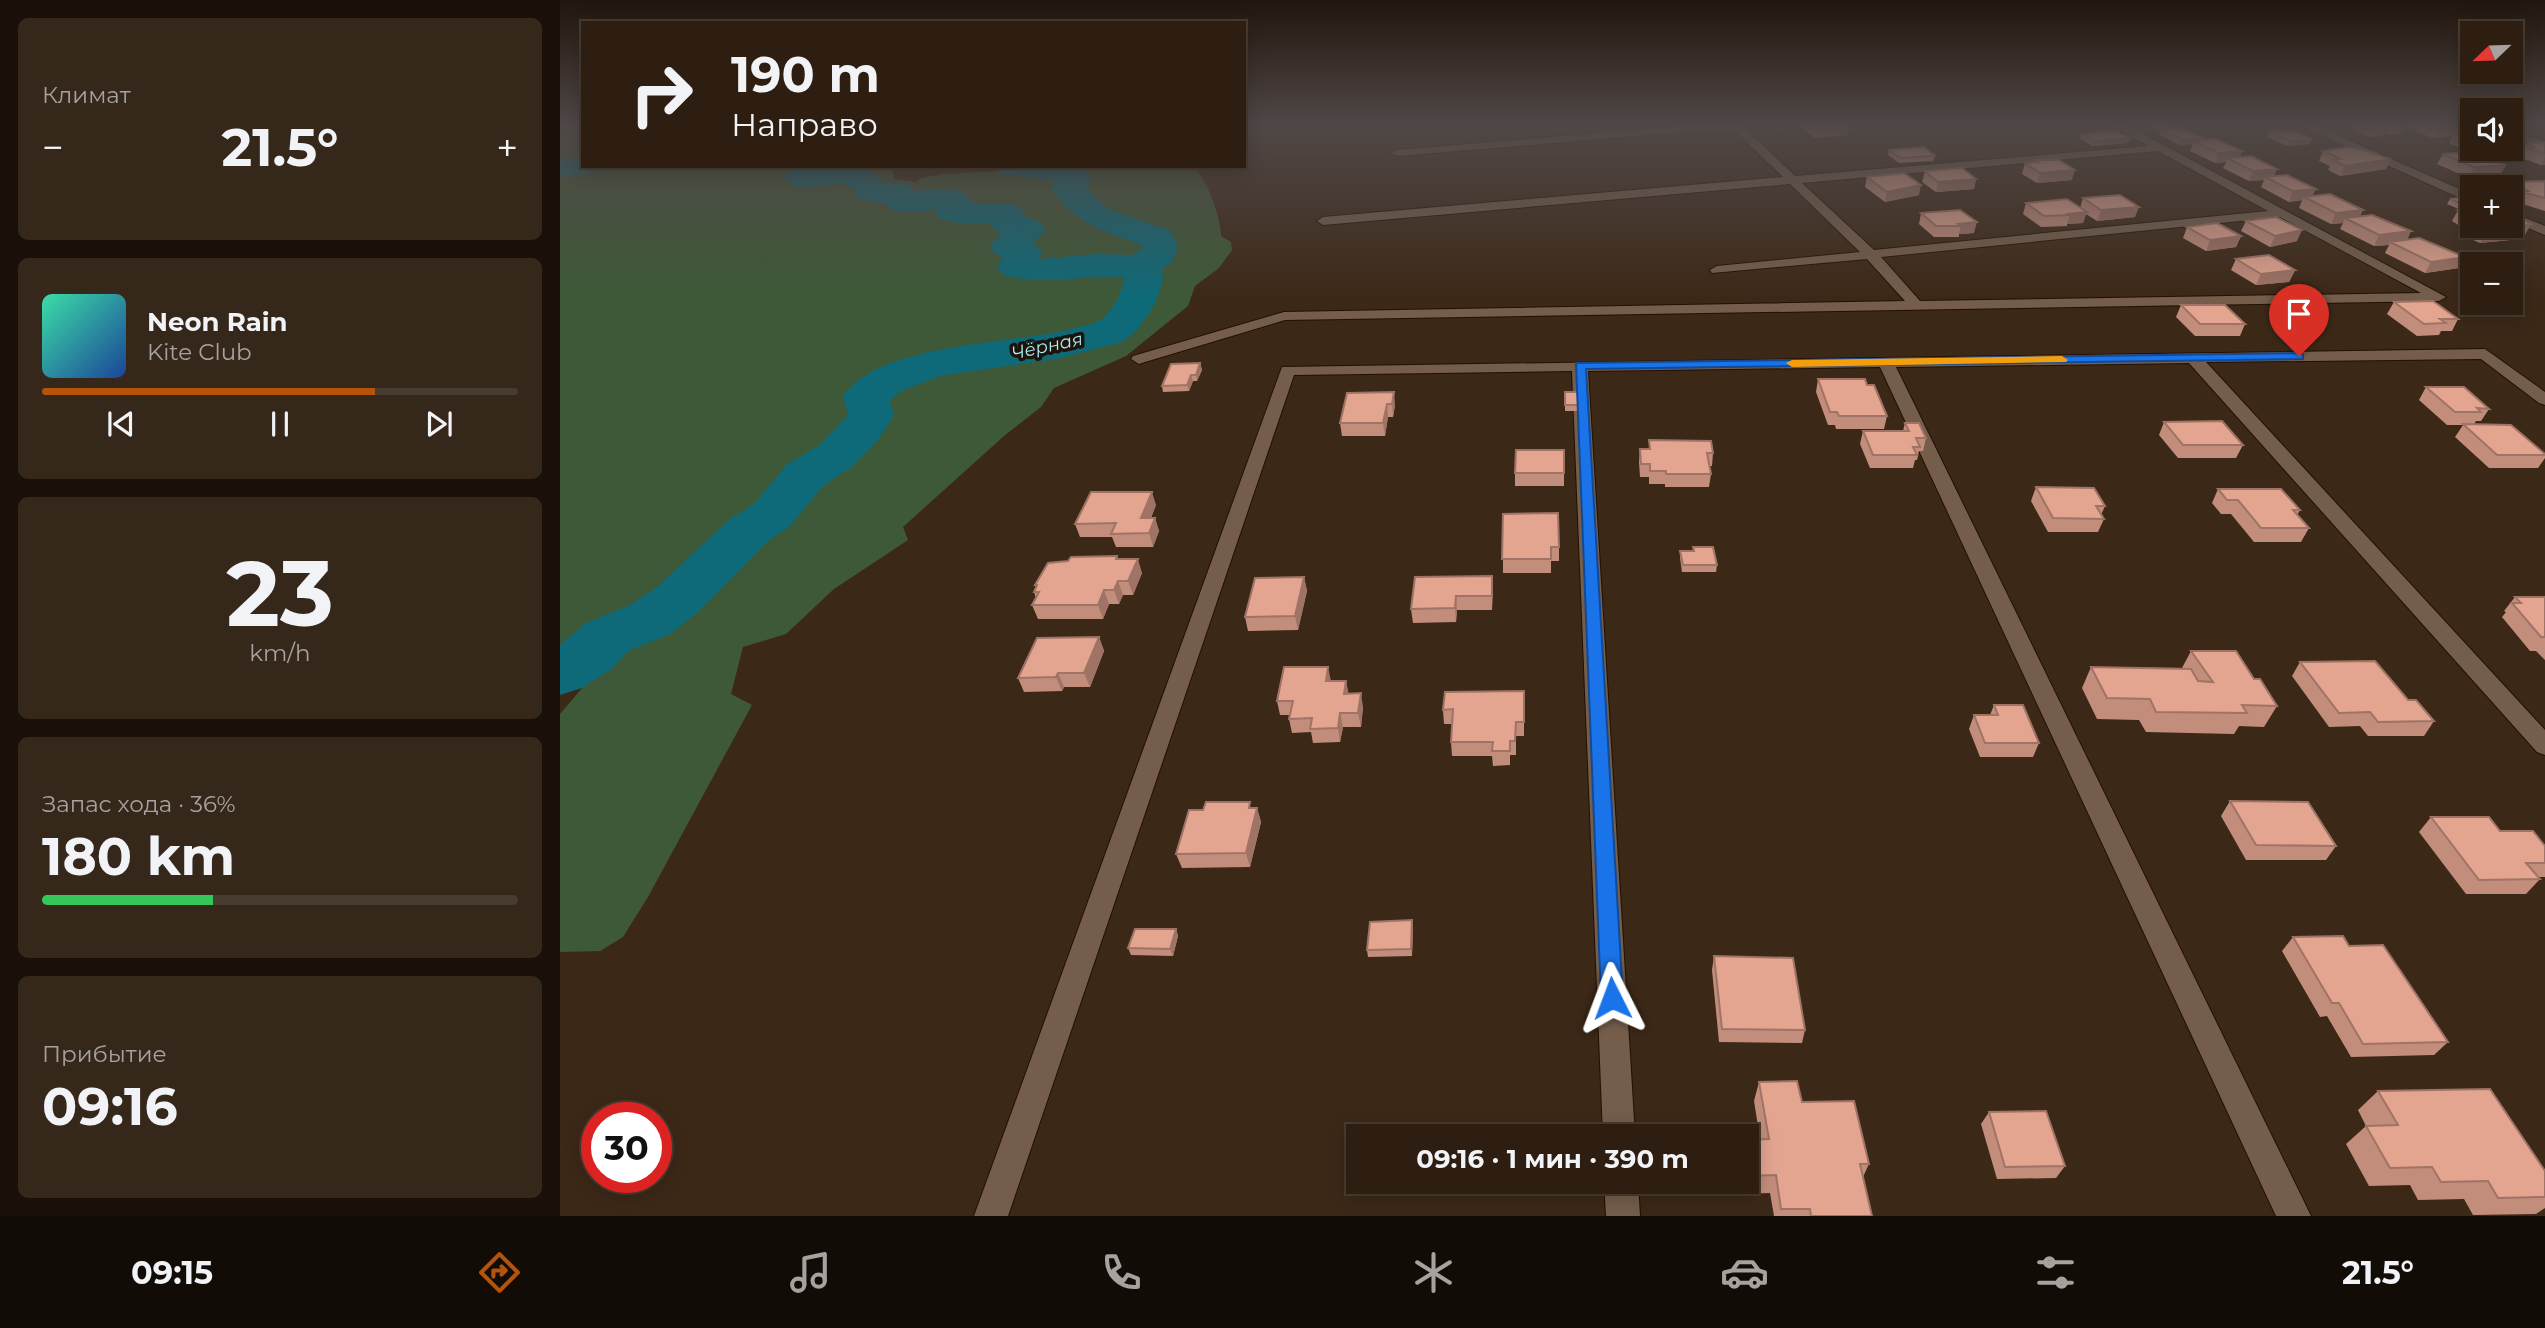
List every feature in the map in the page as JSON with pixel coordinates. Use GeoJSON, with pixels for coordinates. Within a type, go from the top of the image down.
{"type":"FeatureCollection","features":[{"type":"Feature","properties":{"kind":"street"},"geometry":{"type":"LineString","coordinates":[[1323,221],[1749,183]]}},
{"type":"Feature","properties":{"kind":"street"},"geometry":{"type":"LineString","coordinates":[[1795,183],[1872,256],[1916,305]]}},
{"type":"Feature","properties":{"kind":"street"},"geometry":{"type":"LineString","coordinates":[[1139,359],[1284,316],[2439,297],[2225,183]]}},
{"type":"Feature","properties":{"kind":"street"},"geometry":{"type":"LineString","coordinates":[[2434,183],[2460,194]]}},
{"type":"Feature","properties":{"kind":"street"},"geometry":{"type":"LineString","coordinates":[[1717,270],[2281,213]]}},
{"type":"Feature","properties":{"kind":"street"},"geometry":{"type":"LineString","coordinates":[[2523,221],[2545,231]]}},
{"type":"Feature","properties":{"kind":"street"},"geometry":{"type":"LineString","coordinates":[[991,1216],[1288,370],[2485,354],[2543,397]]}},
{"type":"Feature","properties":{"kind":"street"},"geometry":{"type":"LineString","coordinates":[[2193,358],[2545,746]]}},
{"type":"Feature","properties":{"kind":"street"},"geometry":{"type":"LineString","coordinates":[[1886,362],[2294,1216]]}},
{"type":"Feature","properties":{"kind":"street"},"geometry":{"type":"LineString","coordinates":[[1580,366],[1618,1124]]}},
{"type":"Feature","properties":{"kind":"street"},"geometry":{"type":"LineString","coordinates":[[1622,1194],[1623,1216]]}},
{"type":"Feature","properties":{"kind":"green space"},"geometry":{"type":"Polygon","coordinates":[[[560,183],[1205,183],[1216,209],[1221,236],[1231,242],[1232,250],[1219,268],[1195,286],[1188,306],[1126,356],[1054,388],[1041,407],[1004,436],[903,527],[908,540],[834,589],[786,634],[743,647],[731,694],[752,705],[648,897],[623,937],[600,951],[560,952],[560,714],[583,687],[564,670],[560,670],[560,183]]]}},
{"type":"Feature","properties":{"kind":"building"},"geometry":{"type":"Polygon","coordinates":[[[1875,183],[1921,185],[1887,192],[1875,183]]]}},
{"type":"Feature","properties":{"kind":"building"},"geometry":{"type":"Polygon","coordinates":[[[2276,183],[2303,183],[2316,189],[2293,191],[2276,183]]]}},
{"type":"Feature","properties":{"kind":"building"},"geometry":{"type":"Polygon","coordinates":[[[2523,183],[2545,183],[2545,198],[2523,192],[2528,191],[2523,189],[2523,183]]]}},
{"type":"Feature","properties":{"kind":"building"},"geometry":{"type":"Polygon","coordinates":[[[2330,194],[2363,210],[2336,213],[2304,197],[2330,194]]]}},
{"type":"Feature","properties":{"kind":"building"},"geometry":{"type":"Polygon","coordinates":[[[2120,195],[2139,207],[2101,210],[2083,198],[2120,195]]]}},
{"type":"Feature","properties":{"kind":"building"},"geometry":{"type":"Polygon","coordinates":[[[2067,199],[2087,212],[2044,216],[2026,203],[2067,199]]]}},
{"type":"Feature","properties":{"kind":"building"},"geometry":{"type":"Polygon","coordinates":[[[1960,210],[1977,222],[1958,224],[1961,226],[1936,226],[1921,213],[1960,210]]]}},
{"type":"Feature","properties":{"kind":"building"},"geometry":{"type":"Polygon","coordinates":[[[2372,215],[2411,231],[2379,235],[2345,218],[2372,215]]]}},
{"type":"Feature","properties":{"kind":"building"},"geometry":{"type":"Polygon","coordinates":[[[2276,217],[2302,230],[2275,236],[2246,221],[2276,217]]]}},
{"type":"Feature","properties":{"kind":"building"},"geometry":{"type":"Polygon","coordinates":[[[2217,223],[2241,236],[2210,240],[2187,227],[2217,223]]]}},
{"type":"Feature","properties":{"kind":"building"},"geometry":{"type":"Polygon","coordinates":[[[2419,238],[2460,255],[2460,258],[2431,262],[2390,242],[2419,238]]]}},
{"type":"Feature","properties":{"kind":"building"},"geometry":{"type":"Polygon","coordinates":[[[2269,255],[2295,270],[2261,274],[2236,259],[2269,255]]]}},
{"type":"Feature","properties":{"kind":"building"},"geometry":{"type":"Polygon","coordinates":[[[2433,301],[2458,319],[2440,319],[2446,323],[2424,324],[2394,302],[2433,301]]]}},
{"type":"Feature","properties":{"kind":"building"},"geometry":{"type":"Polygon","coordinates":[[[2181,305],[2225,305],[2245,324],[2200,324],[2181,305]]]}},
{"type":"Feature","properties":{"kind":"building"},"geometry":{"type":"Polygon","coordinates":[[[1200,363],[1196,375],[1191,375],[1187,385],[1162,386],[1171,364],[1200,363]]]}},
{"type":"Feature","properties":{"kind":"building"},"geometry":{"type":"Polygon","coordinates":[[[1818,379],[1865,379],[1867,385],[1874,385],[1887,416],[1839,416],[1837,412],[1830,412],[1818,379]]]}},
{"type":"Feature","properties":{"kind":"building"},"geometry":{"type":"Polygon","coordinates":[[[2426,387],[2464,387],[2489,409],[2477,408],[2481,412],[2455,412],[2426,387]]]}},
{"type":"Feature","properties":{"kind":"building"},"geometry":{"type":"Polygon","coordinates":[[[1394,392],[1392,404],[1387,404],[1383,423],[1340,423],[1347,393],[1394,392]]]}},
{"type":"Feature","properties":{"kind":"building"},"geometry":{"type":"Polygon","coordinates":[[[1565,392],[1578,392],[1578,405],[1565,405],[1565,392]]]}},
{"type":"Feature","properties":{"kind":"building"},"geometry":{"type":"Polygon","coordinates":[[[2222,421],[2243,445],[2183,445],[2164,422],[2222,421]]]}},
{"type":"Feature","properties":{"kind":"building"},"geometry":{"type":"Polygon","coordinates":[[[1905,423],[1919,423],[1926,438],[1916,438],[1920,447],[1913,447],[1917,455],[1873,455],[1863,431],[1909,431],[1905,423]]]}},
{"type":"Feature","properties":{"kind":"building"},"geometry":{"type":"Polygon","coordinates":[[[2463,424],[2511,425],[2545,455],[2497,455],[2463,424]]]}},
{"type":"Feature","properties":{"kind":"building"},"geometry":{"type":"Polygon","coordinates":[[[1649,440],[1711,441],[1713,453],[1707,453],[1711,474],[1666,474],[1666,471],[1650,471],[1650,464],[1641,464],[1640,449],[1650,449],[1649,440]]]}},
{"type":"Feature","properties":{"kind":"building"},"geometry":{"type":"Polygon","coordinates":[[[1516,450],[1564,450],[1564,473],[1515,473],[1516,450]]]}},
{"type":"Feature","properties":{"kind":"building"},"geometry":{"type":"Polygon","coordinates":[[[2036,487],[2094,488],[2105,506],[2096,506],[2104,519],[2053,518],[2036,487]]]}},
{"type":"Feature","properties":{"kind":"building"},"geometry":{"type":"Polygon","coordinates":[[[2218,489],[2281,489],[2300,510],[2293,510],[2309,528],[2261,528],[2238,500],[2227,500],[2218,489]]]}},
{"type":"Feature","properties":{"kind":"building"},"geometry":{"type":"Polygon","coordinates":[[[1091,492],[1152,492],[1141,518],[1155,518],[1149,533],[1111,534],[1116,523],[1075,524],[1091,492]]]}},
{"type":"Feature","properties":{"kind":"building"},"geometry":{"type":"Polygon","coordinates":[[[1558,513],[1559,547],[1551,547],[1551,559],[1502,559],[1503,514],[1558,513]]]}},
{"type":"Feature","properties":{"kind":"building"},"geometry":{"type":"Polygon","coordinates":[[[1693,547],[1713,547],[1717,565],[1683,565],[1680,551],[1694,551],[1693,547]]]}},
{"type":"Feature","properties":{"kind":"building"},"geometry":{"type":"Polygon","coordinates":[[[1117,556],[1116,559],[1138,559],[1128,581],[1118,581],[1114,590],[1104,590],[1098,605],[1032,605],[1039,592],[1034,592],[1035,585],[1048,563],[1068,561],[1071,557],[1117,556]]]}},
{"type":"Feature","properties":{"kind":"building"},"geometry":{"type":"Polygon","coordinates":[[[1492,576],[1492,596],[1456,596],[1455,608],[1411,609],[1415,577],[1492,576]]]}},
{"type":"Feature","properties":{"kind":"building"},"geometry":{"type":"Polygon","coordinates":[[[1304,577],[1295,616],[1245,617],[1255,578],[1304,577]]]}},
{"type":"Feature","properties":{"kind":"building"},"geometry":{"type":"Polygon","coordinates":[[[2515,597],[2545,597],[2545,637],[2541,637],[2512,603],[2521,603],[2515,597]]]}},
{"type":"Feature","properties":{"kind":"building"},"geometry":{"type":"Polygon","coordinates":[[[1099,637],[1084,673],[1018,678],[1037,638],[1099,637]]]}},
{"type":"Feature","properties":{"kind":"building"},"geometry":{"type":"Polygon","coordinates":[[[2191,651],[2236,651],[2254,679],[2260,679],[2277,706],[2242,705],[2247,713],[2156,712],[2150,699],[2107,698],[2091,667],[2191,669],[2198,681],[2213,682],[2191,651]]]}},
{"type":"Feature","properties":{"kind":"building"},"geometry":{"type":"Polygon","coordinates":[[[2375,661],[2408,700],[2416,700],[2434,721],[2378,722],[2370,712],[2339,713],[2300,662],[2375,661]]]}},
{"type":"Feature","properties":{"kind":"building"},"geometry":{"type":"Polygon","coordinates":[[[1284,667],[1328,667],[1326,681],[1346,681],[1344,694],[1361,693],[1358,713],[1340,713],[1338,728],[1310,729],[1312,718],[1289,719],[1293,701],[1277,701],[1284,667]]]}},
{"type":"Feature","properties":{"kind":"building"},"geometry":{"type":"Polygon","coordinates":[[[1524,691],[1524,722],[1516,722],[1515,741],[1510,741],[1510,751],[1492,751],[1493,742],[1451,742],[1453,709],[1443,710],[1445,692],[1524,691]]]}},
{"type":"Feature","properties":{"kind":"building"},"geometry":{"type":"Polygon","coordinates":[[[1994,705],[2023,705],[2039,743],[1985,743],[1974,715],[1998,715],[1994,705]]]}},
{"type":"Feature","properties":{"kind":"building"},"geometry":{"type":"Polygon","coordinates":[[[2230,801],[2308,802],[2336,846],[2256,845],[2230,801]]]}},
{"type":"Feature","properties":{"kind":"building"},"geometry":{"type":"Polygon","coordinates":[[[1206,802],[1250,802],[1249,808],[1257,808],[1246,853],[1176,854],[1189,810],[1203,810],[1206,802]]]}},
{"type":"Feature","properties":{"kind":"building"},"geometry":{"type":"Polygon","coordinates":[[[2431,817],[2489,817],[2500,831],[2533,831],[2545,846],[2545,863],[2526,863],[2540,879],[2479,880],[2431,817]]]}},
{"type":"Feature","properties":{"kind":"building"},"geometry":{"type":"Polygon","coordinates":[[[1412,920],[1411,949],[1367,950],[1370,922],[1412,920]]]}},
{"type":"Feature","properties":{"kind":"building"},"geometry":{"type":"Polygon","coordinates":[[[1135,929],[1176,929],[1170,949],[1128,948],[1135,929]]]}},
{"type":"Feature","properties":{"kind":"building"},"geometry":{"type":"Polygon","coordinates":[[[2343,936],[2349,946],[2383,945],[2448,1042],[2363,1044],[2339,1003],[2332,1003],[2293,937],[2343,936]]]}},
{"type":"Feature","properties":{"kind":"building"},"geometry":{"type":"Polygon","coordinates":[[[1714,956],[1793,958],[1805,1030],[1722,1029],[1714,956]]]}},
{"type":"Feature","properties":{"kind":"building"},"geometry":{"type":"Polygon","coordinates":[[[1797,1081],[1802,1102],[1854,1101],[1869,1164],[1860,1164],[1872,1216],[1811,1216],[1810,1209],[1781,1209],[1776,1175],[1759,1176],[1759,1139],[1769,1139],[1759,1082],[1797,1081]]]}},
{"type":"Feature","properties":{"kind":"building"},"geometry":{"type":"Polygon","coordinates":[[[2490,1089],[2545,1171],[2545,1197],[2498,1198],[2488,1181],[2441,1182],[2432,1167],[2390,1168],[2366,1126],[2398,1125],[2378,1091],[2490,1089]]]}},
{"type":"Feature","properties":{"kind":"building"},"geometry":{"type":"Polygon","coordinates":[[[2046,1111],[2065,1166],[2005,1167],[1989,1112],[2046,1111]]]}},
{"type":"Feature","properties":{"kind":"waterway","name":"Чёрная"},"geometry":{"type":"LineString","coordinates":[[866,183],[871,192],[898,192],[897,199],[903,202],[950,199],[957,203],[951,212],[1007,213],[1010,217],[1007,223],[1028,229],[1008,246],[1024,252],[1016,267],[1049,271],[1097,265],[1141,267]]}},
{"type":"Feature","properties":{"kind":"waterway"},"geometry":{"type":"LineString","coordinates":[[1073,183],[1067,188],[1098,217],[1156,238],[1160,244],[1156,258],[1145,262],[1141,267]]}},
{"type":"Feature","properties":{"kind":"waterway","name":"Чёрная"},"geometry":{"type":"LineString","coordinates":[[560,673],[592,653],[607,637],[649,620],[677,600],[749,530],[772,515],[805,475],[837,455],[861,430],[871,415],[866,396],[886,381],[938,364],[1056,346],[1107,333],[1123,322],[1134,306],[1145,271],[1141,267]]}},
{"type":"Feature","properties":{"kind":"slow traffic"},"geometry":{"type":"LineString","coordinates":[[1792,363],[2062,360]]}},
{"type":"Feature","properties":{"kind":"route"},"geometry":{"type":"LineString","coordinates":[[1612,998],[1580,366],[2299,356]]}}]}
